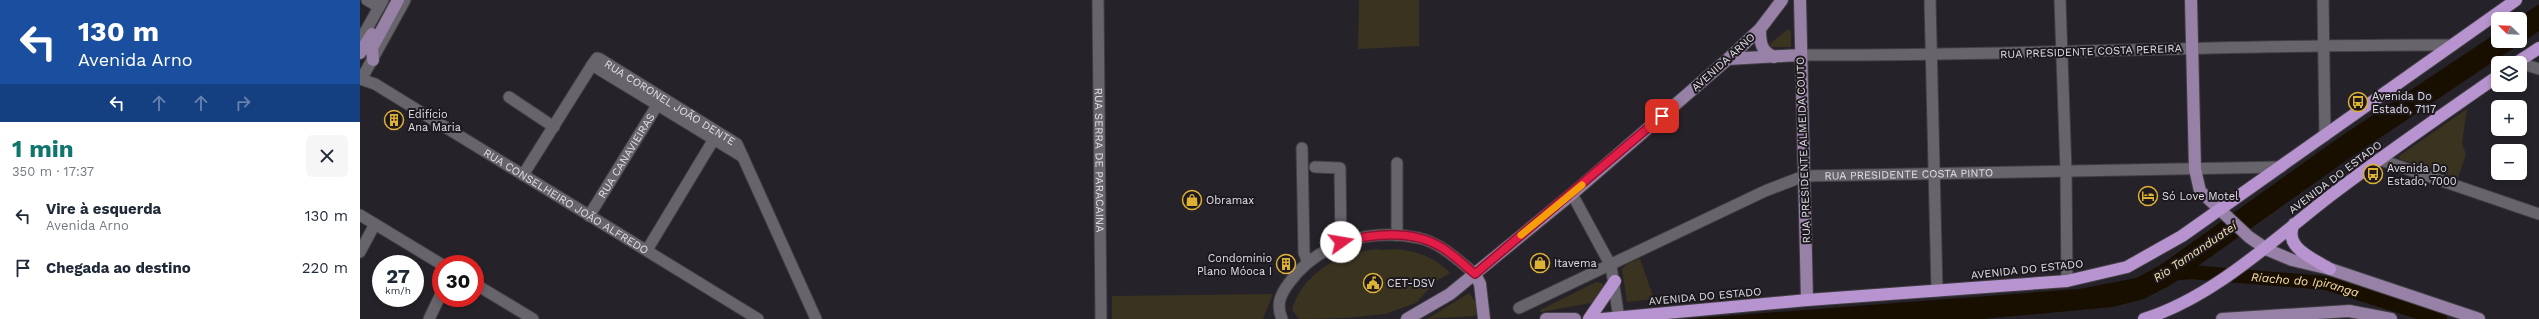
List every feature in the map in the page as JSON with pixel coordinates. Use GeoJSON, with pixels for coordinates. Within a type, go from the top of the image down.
{"type":"FeatureCollection","features":[{"type":"Feature","properties":{"kind":"highway","name":"AVENIDA DO ESTADO"},"geometry":{"type":"LineString","coordinates":[[1602,319],[1807,300],[2067,281],[2121,268],[2142,260],[2223,211],[2280,167],[2516,0]]}},
{"type":"Feature","properties":{"kind":"highway"},"geometry":{"type":"LineString","coordinates":[[2527,57],[2539,48]]}},
{"type":"Feature","properties":{"kind":"highway","name":"AVENIDA DO ESTADO"},"geometry":{"type":"LineString","coordinates":[[2256,242],[2294,224],[2378,159],[2491,81]]}},
{"type":"Feature","properties":{"kind":"highway"},"geometry":{"type":"LineString","coordinates":[[2294,224],[2291,237],[2294,245],[2330,269]]}},
{"type":"Feature","properties":{"kind":"highway"},"geometry":{"type":"LineString","coordinates":[[2144,319],[2164,313],[2209,289],[2244,262],[2256,242]]}},
{"type":"Feature","properties":{"kind":"highway"},"geometry":{"type":"LineString","coordinates":[[1589,319],[1615,281]]}},
{"type":"Feature","properties":{"kind":"main road"},"geometry":{"type":"LineString","coordinates":[[360,53],[392,0]]}},
{"type":"Feature","properties":{"kind":"main road"},"geometry":{"type":"LineString","coordinates":[[371,64],[372,48],[398,0]]}},
{"type":"Feature","properties":{"kind":"main road","name":"AVENIDA ARNO"},"geometry":{"type":"LineString","coordinates":[[1407,319],[1432,306],[1475,274],[1572,194],[1728,59],[1760,29],[1782,0]]}},
{"type":"Feature","properties":{"kind":"main road","name":"RUA PRESIDENTE ALMEIDA COUTO"},"geometry":{"type":"LineString","coordinates":[[1800,0],[1800,55],[1807,300]]}},
{"type":"Feature","properties":{"kind":"main road"},"geometry":{"type":"LineString","coordinates":[[2191,0],[2195,169],[2200,191],[2256,242],[2292,260],[2330,269],[2478,319]]}},
{"type":"Feature","properties":{"kind":"main road"},"geometry":{"type":"LineString","coordinates":[[1760,29],[1761,47],[1767,54],[1774,58]]}},
{"type":"Feature","properties":{"kind":"main road","name":"RUA PRESIDENTE COSTA PEREIRA"},"geometry":{"type":"LineString","coordinates":[[1728,59],[1774,58],[1800,55]]}},
{"type":"Feature","properties":{"kind":"main road"},"geometry":{"type":"LineString","coordinates":[[1475,274],[1480,284],[1484,319]]}},
{"type":"Feature","properties":{"kind":"main road"},"geometry":{"type":"LineString","coordinates":[[2222,319],[2349,311],[2391,319]]}},
{"type":"Feature","properties":{"kind":"main road"},"geometry":{"type":"LineString","coordinates":[[1546,319],[1575,319]]}},
{"type":"Feature","properties":{"kind":"street"},"geometry":{"type":"LineString","coordinates":[[360,41],[381,3],[367,0]]}},
{"type":"Feature","properties":{"kind":"street"},"geometry":{"type":"LineString","coordinates":[[361,79],[371,64],[405,0]]}},
{"type":"Feature","properties":{"kind":"street","name":"RUA SERRA DE PARACAINA"},"geometry":{"type":"LineString","coordinates":[[1098,0],[1101,319]]}},
{"type":"Feature","properties":{"kind":"street"},"geometry":{"type":"LineString","coordinates":[[1930,0],[1937,291]]}},
{"type":"Feature","properties":{"kind":"street"},"geometry":{"type":"LineString","coordinates":[[2060,0],[2066,171],[2067,281]]}},
{"type":"Feature","properties":{"kind":"street"},"geometry":{"type":"LineString","coordinates":[[2323,0],[2325,136]]}},
{"type":"Feature","properties":{"kind":"street","name":"RUA PRESIDENTE COSTA PEREIRA"},"geometry":{"type":"LineString","coordinates":[[1800,55],[1931,56],[2324,45],[2453,45]]}},
{"type":"Feature","properties":{"kind":"street"},"geometry":{"type":"LineString","coordinates":[[371,64],[374,84]]}},
{"type":"Feature","properties":{"kind":"street","name":"RUA CORONEL JOÃO DENTE"},"geometry":{"type":"LineString","coordinates":[[524,175],[592,65],[660,100],[716,135],[744,158],[816,319]]}},
{"type":"Feature","properties":{"kind":"street"},"geometry":{"type":"LineString","coordinates":[[2527,66],[2539,69]]}},
{"type":"Feature","properties":{"kind":"street","name":"RUA CONSELHEIRO JOÃO ALFREDO"},"geometry":{"type":"LineString","coordinates":[[361,79],[374,84],[758,319]]}},
{"type":"Feature","properties":{"kind":"street"},"geometry":{"type":"LineString","coordinates":[[509,97],[554,127]]}},
{"type":"Feature","properties":{"kind":"street","name":"RUA CANAVIEIRAS"},"geometry":{"type":"LineString","coordinates":[[589,216],[660,100]]}},
{"type":"Feature","properties":{"kind":"street"},"geometry":{"type":"LineString","coordinates":[[647,250],[716,135]]}},
{"type":"Feature","properties":{"kind":"street"},"geometry":{"type":"LineString","coordinates":[[1302,148],[1304,253],[1308,262]]}},
{"type":"Feature","properties":{"kind":"street"},"geometry":{"type":"LineString","coordinates":[[2378,159],[2539,214]]}},
{"type":"Feature","properties":{"kind":"street"},"geometry":{"type":"LineString","coordinates":[[1397,163],[1397,235]]}},
{"type":"Feature","properties":{"kind":"street"},"geometry":{"type":"LineString","coordinates":[[1315,167],[1340,168],[1341,242]]}},
{"type":"Feature","properties":{"kind":"street","name":"RUA PRESIDENTE COSTA PINTO"},"geometry":{"type":"LineString","coordinates":[[1519,308],[1611,266],[1765,191],[1804,176],[2280,167]]}},
{"type":"Feature","properties":{"kind":"street"},"geometry":{"type":"LineString","coordinates":[[1572,194],[1611,266],[1615,281],[1619,318]]}},
{"type":"Feature","properties":{"kind":"street"},"geometry":{"type":"LineString","coordinates":[[360,215],[432,258]]}},
{"type":"Feature","properties":{"kind":"street"},"geometry":{"type":"LineString","coordinates":[[360,252],[375,224]]}},
{"type":"Feature","properties":{"kind":"street"},"geometry":{"type":"LineString","coordinates":[[1282,319],[1278,311],[1279,301],[1297,272],[1308,262],[1341,242],[1371,236],[1397,235],[1421,239],[1440,247],[1475,274]]}},
{"type":"Feature","properties":{"kind":"street"},"geometry":{"type":"LineString","coordinates":[[484,289],[533,319]]}},
{"type":"Feature","properties":{"kind":"street"},"geometry":{"type":"LineString","coordinates":[[429,319],[435,307]]}},
{"type":"Feature","properties":{"kind":"shaded area"},"geometry":{"type":"Polygon","coordinates":[[[1359,0],[1419,0],[1419,46],[1358,49],[1359,0]]]}},
{"type":"Feature","properties":{"kind":"shaded area"},"geometry":{"type":"Polygon","coordinates":[[[1788,29],[1791,31],[1791,47],[1771,47],[1771,43],[1788,29]]]}},
{"type":"Feature","properties":{"kind":"shaded area"},"geometry":{"type":"Polygon","coordinates":[[[2467,109],[2462,143],[2466,154],[2458,178],[2400,159],[2399,156],[2467,109]]]}},
{"type":"Feature","properties":{"kind":"shaded area"},"geometry":{"type":"Polygon","coordinates":[[[1395,249],[1418,253],[1432,259],[1450,273],[1436,281],[1416,303],[1385,314],[1347,318],[1299,319],[1292,310],[1304,285],[1314,275],[1337,260],[1363,251],[1395,249]]]}},
{"type":"Feature","properties":{"kind":"shaded area"},"geometry":{"type":"Polygon","coordinates":[[[1640,259],[1654,299],[1627,302],[1622,269],[1629,263],[1640,259]]]}},
{"type":"Feature","properties":{"kind":"shaded area"},"geometry":{"type":"Polygon","coordinates":[[[1596,282],[1602,283],[1605,287],[1596,302],[1541,312],[1540,310],[1596,282]]]}},
{"type":"Feature","properties":{"kind":"shaded area"},"geometry":{"type":"Polygon","coordinates":[[[1469,293],[1477,304],[1477,313],[1474,316],[1427,319],[1469,293]]]}},
{"type":"Feature","properties":{"kind":"shaded area"},"geometry":{"type":"Polygon","coordinates":[[[1273,294],[1263,319],[1112,319],[1112,296],[1273,294]]]}},
{"type":"Feature","properties":{"kind":"water","name":"Rio Tamanduateí"},"geometry":{"type":"Polygon","coordinates":[[[2539,4],[2539,31],[2527,39],[2527,12],[2539,4]]]}},
{"type":"Feature","properties":{"kind":"water","name":"Rio Tamanduateí"},"geometry":{"type":"Polygon","coordinates":[[[2491,37],[2491,48],[2514,48],[2502,56],[2491,56],[2491,63],[2350,158],[2171,285],[2144,299],[2113,307],[1982,319],[1685,319],[2079,289],[2136,278],[2159,266],[2337,139],[2491,37]]]}},
{"type":"Feature","properties":{"kind":"waterway","name":"Riacho do Ipiranga"},"geometry":{"type":"LineString","coordinates":[[2171,274],[2190,272],[2326,283],[2440,319]]}},
{"type":"Feature","properties":{"kind":"slow traffic"},"geometry":{"type":"LineString","coordinates":[[1521,235],[1582,185]]}},
{"type":"Feature","properties":{"kind":"place","name":"Avenida Do Estado, 7117"},"geometry":{"type":"Point","coordinates":[2358,102]}},
{"type":"Feature","properties":{"kind":"place","name":"Edifício Ana Maria"},"geometry":{"type":"Point","coordinates":[394,120]}},
{"type":"Feature","properties":{"kind":"place","name":"Avenida Do Estado, 7000"},"geometry":{"type":"Point","coordinates":[2373,174]}},
{"type":"Feature","properties":{"kind":"place","name":"Só Love Motel"},"geometry":{"type":"Point","coordinates":[2148,196]}},
{"type":"Feature","properties":{"kind":"place","name":"Obramax"},"geometry":{"type":"Point","coordinates":[1192,200]}},
{"type":"Feature","properties":{"kind":"place","name":"Itavema"},"geometry":{"type":"Point","coordinates":[1540,263]}},
{"type":"Feature","properties":{"kind":"place","name":"Condomínio Plano Móoca I"},"geometry":{"type":"Point","coordinates":[1286,264]}},
{"type":"Feature","properties":{"kind":"place","name":"CET-DSV"},"geometry":{"type":"Point","coordinates":[1373,283]}},
{"type":"Feature","properties":{"kind":"route"},"geometry":{"type":"LineString","coordinates":[[1341,242],[1356,238],[1391,235],[1401,235],[1421,239],[1440,247],[1475,274],[1572,194],[1662,116]]}}]}
